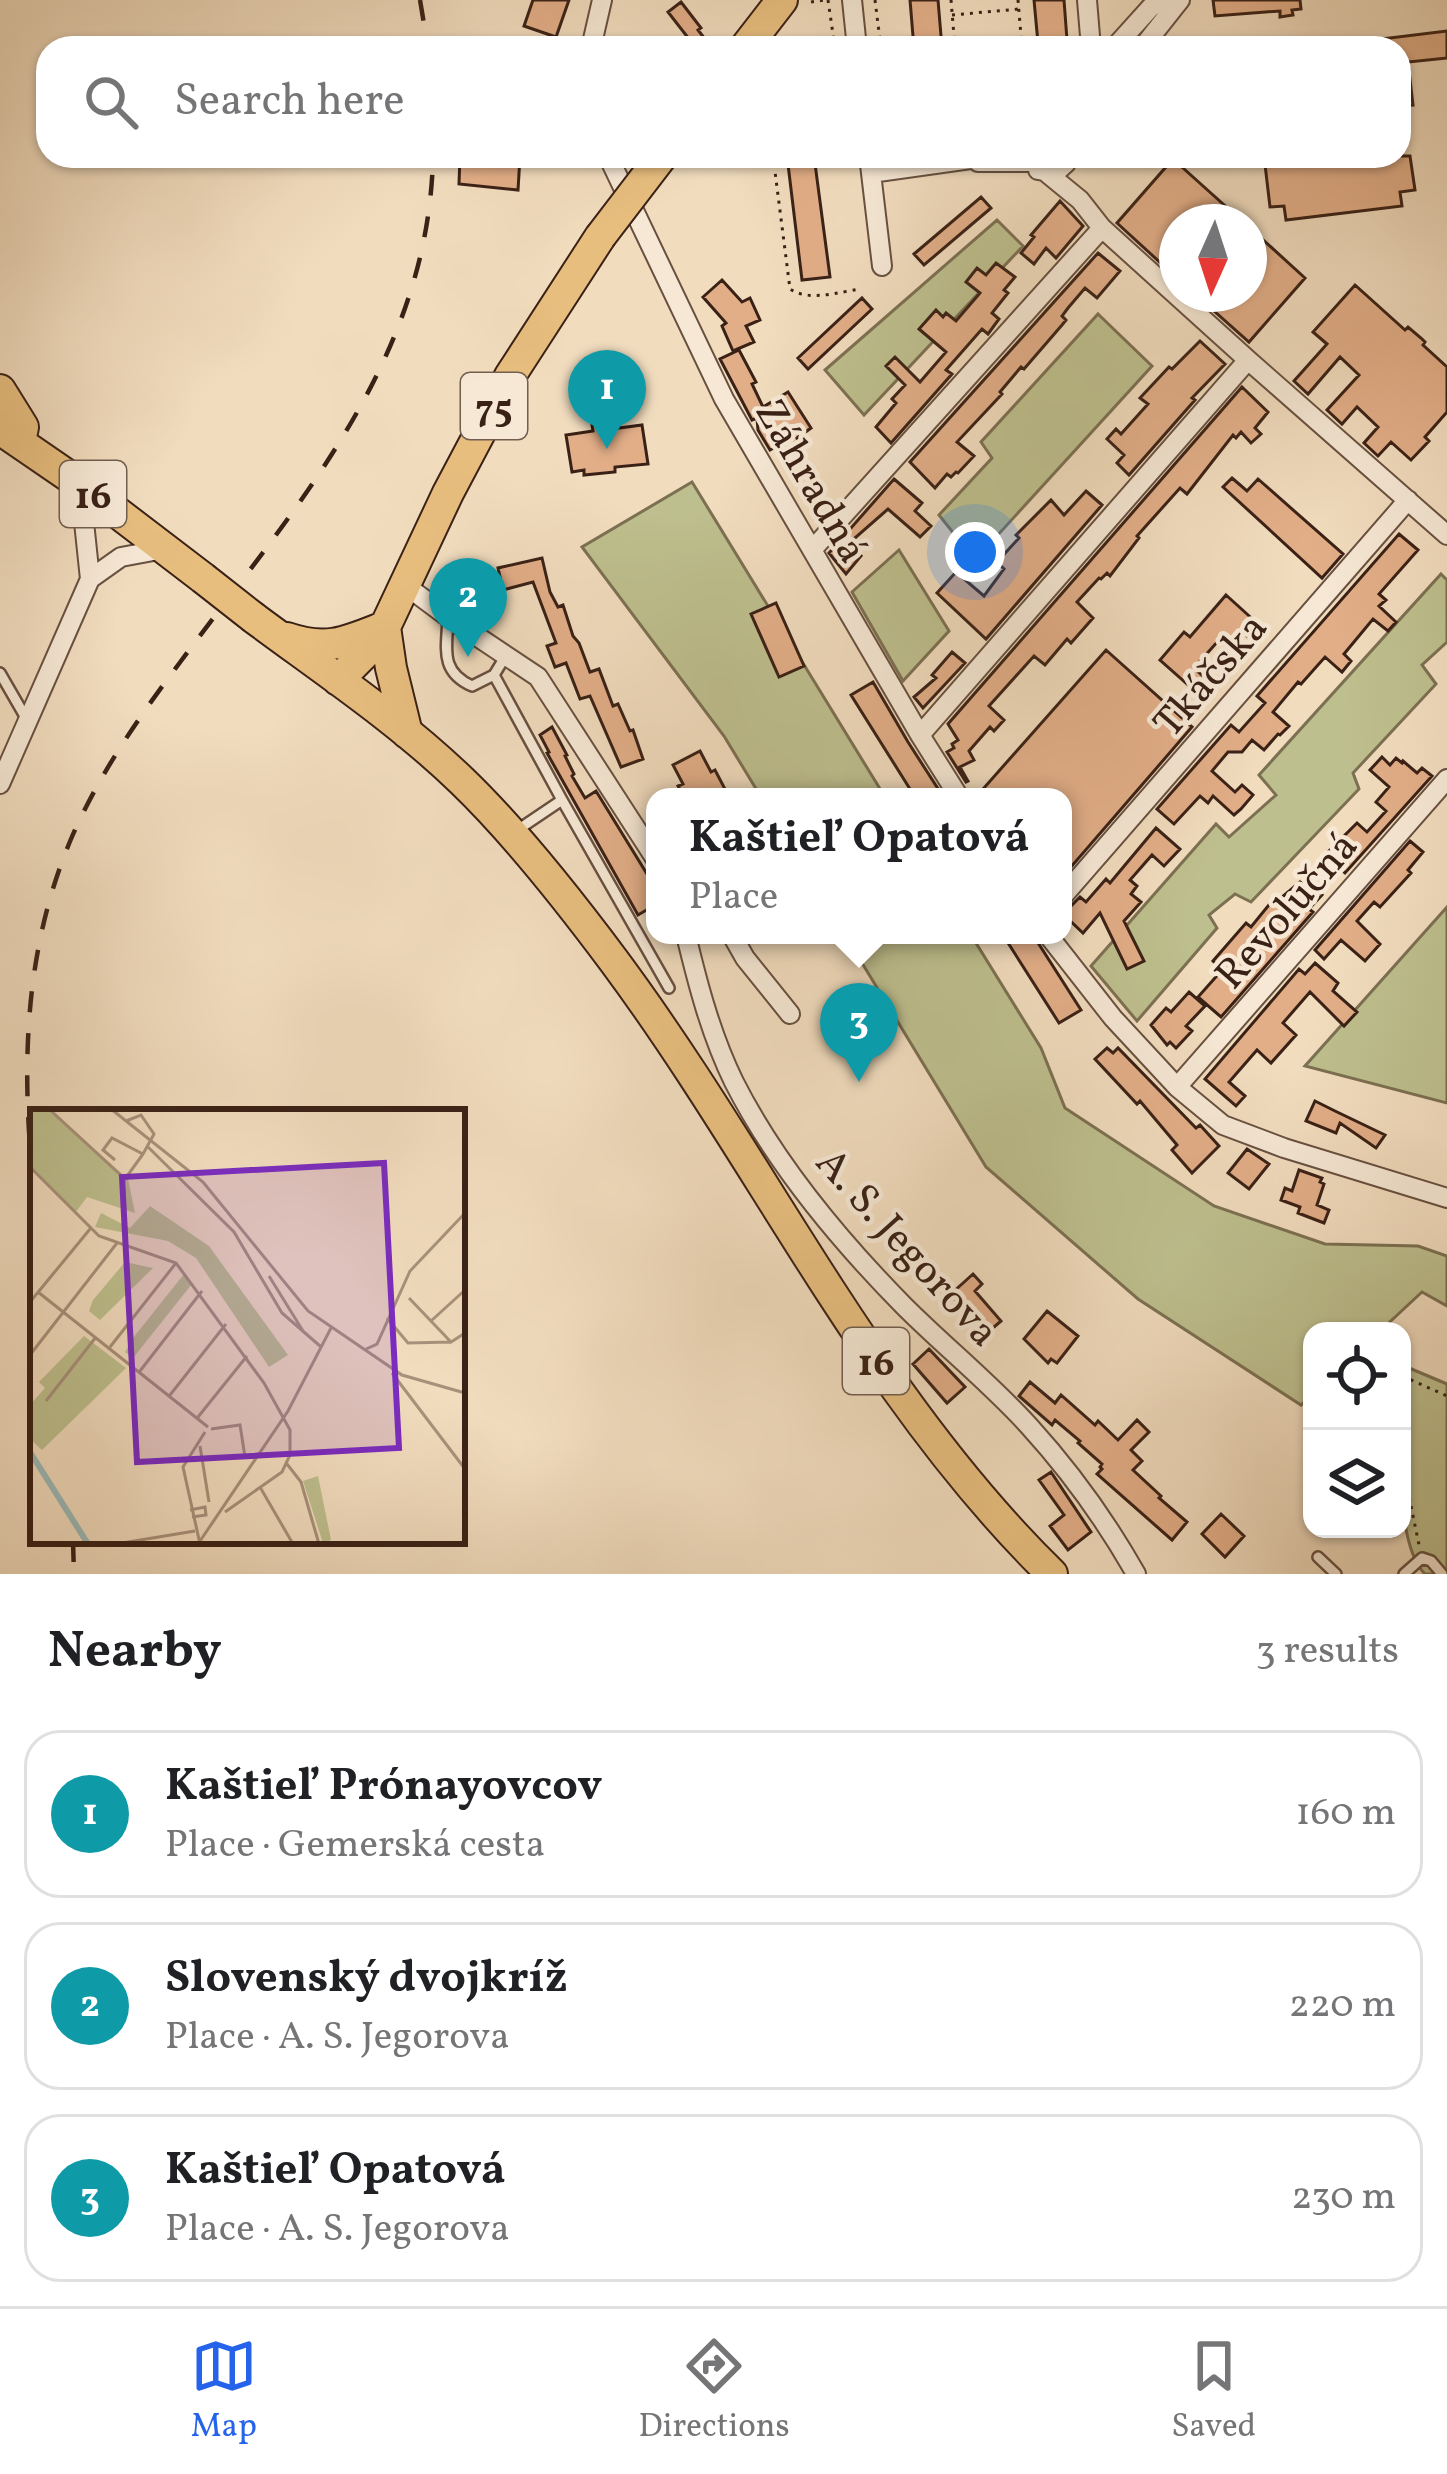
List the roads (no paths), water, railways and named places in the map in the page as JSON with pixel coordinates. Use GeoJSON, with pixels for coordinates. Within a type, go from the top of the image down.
{"type":"FeatureCollection","features":[{"type":"Feature","properties":{"kind":"main road"},"geometry":{"type":"LineString","coordinates":[[755,36],[796,1]]}},
{"type":"Feature","properties":{"kind":"main road","name":"75"},"geometry":{"type":"LineString","coordinates":[[338,680],[385,627],[510,376],[600,237],[653,168]]}},
{"type":"Feature","properties":{"kind":"main road"},"geometry":{"type":"LineString","coordinates":[[0,390],[22,428],[10,435]]}},
{"type":"Feature","properties":{"kind":"main road","name":"16"},"geometry":{"type":"LineString","coordinates":[[10,435],[407,733],[462,781],[511,834],[660,1026],[857,1334],[921,1424],[1052,1574]]}},
{"type":"Feature","properties":{"kind":"main road"},"geometry":{"type":"LineString","coordinates":[[266,626],[310,646],[341,644],[385,627],[407,733]]}},
{"type":"Feature","properties":{"kind":"street"},"geometry":{"type":"LineString","coordinates":[[594,36],[602,0]]}},
{"type":"Feature","properties":{"kind":"street"},"geometry":{"type":"LineString","coordinates":[[852,0],[856,36]]}},
{"type":"Feature","properties":{"kind":"street"},"geometry":{"type":"LineString","coordinates":[[1087,0],[1090,36]]}},
{"type":"Feature","properties":{"kind":"street"},"geometry":{"type":"LineString","coordinates":[[1125,36],[1162,0]]}},
{"type":"Feature","properties":{"kind":"street"},"geometry":{"type":"LineString","coordinates":[[1152,36],[1180,0]]}},
{"type":"Feature","properties":{"kind":"street","name":"Záhradná"},"geometry":{"type":"LineString","coordinates":[[613,168],[724,399],[953,788]]}},
{"type":"Feature","properties":{"kind":"street"},"geometry":{"type":"LineString","coordinates":[[870,168],[882,266]]}},
{"type":"Feature","properties":{"kind":"street"},"geometry":{"type":"LineString","coordinates":[[1041,168],[1447,535]]}},
{"type":"Feature","properties":{"kind":"street"},"geometry":{"type":"LineString","coordinates":[[1070,168],[1080,200]]}},
{"type":"Feature","properties":{"kind":"street"},"geometry":{"type":"LineString","coordinates":[[812,550],[1102,227]]}},
{"type":"Feature","properties":{"kind":"street"},"geometry":{"type":"LineString","coordinates":[[920,735],[1248,360]]}},
{"type":"Feature","properties":{"kind":"street"},"geometry":{"type":"LineString","coordinates":[[0,784],[90,579],[80,484]]}},
{"type":"Feature","properties":{"kind":"street","name":"Tkáčska"},"geometry":{"type":"LineString","coordinates":[[1072,886],[1408,500]]}},
{"type":"Feature","properties":{"kind":"street"},"geometry":{"type":"LineString","coordinates":[[90,579],[121,557],[164,549]]}},
{"type":"Feature","properties":{"kind":"street"},"geometry":{"type":"LineString","coordinates":[[405,585],[538,677],[646,844]]}},
{"type":"Feature","properties":{"kind":"street","name":"Revolučná"},"geometry":{"type":"LineString","coordinates":[[1177,1087],[1447,779]]}},
{"type":"Feature","properties":{"kind":"street","name":"A. S. Jegorova"},"geometry":{"type":"LineString","coordinates":[[688,944],[703,1006],[734,1082],[774,1150],[845,1242],[890,1291],[1029,1426],[1082,1491],[1136,1574]]}},
{"type":"Feature","properties":{"kind":"street"},"geometry":{"type":"LineString","coordinates":[[737,944],[790,1014]]}},
{"type":"Feature","properties":{"kind":"street"},"geometry":{"type":"LineString","coordinates":[[1055,944],[1113,1018],[1177,1087],[1223,1125],[1447,1198]]}},
{"type":"Feature","properties":{"kind":"lane"},"geometry":{"type":"LineString","coordinates":[[448,617],[447,665],[457,679],[472,686],[494,675],[505,656]]}},
{"type":"Feature","properties":{"kind":"lane"},"geometry":{"type":"LineString","coordinates":[[0,673],[28,722]]}},
{"type":"Feature","properties":{"kind":"lane"},"geometry":{"type":"LineString","coordinates":[[494,675],[669,988]]}},
{"type":"Feature","properties":{"kind":"lane"},"geometry":{"type":"LineString","coordinates":[[511,834],[562,800]]}},
{"type":"Feature","properties":{"kind":"lane"},"geometry":{"type":"LineString","coordinates":[[1318,1557],[1336,1574]]}},
{"type":"Feature","properties":{"kind":"lane"},"geometry":{"type":"LineString","coordinates":[[1404,1574],[1422,1558],[1442,1574]]}},
{"type":"Feature","properties":{"kind":"railway"},"geometry":{"type":"LineString","coordinates":[[420,0],[426,36]]}},
{"type":"Feature","properties":{"kind":"railway"},"geometry":{"type":"LineString","coordinates":[[30,1136],[30,1006],[44,922],[71,839],[121,747],[349,427],[382,365],[408,299],[426,230],[432,168]]}},
{"type":"Feature","properties":{"kind":"railway"},"geometry":{"type":"LineString","coordinates":[[73,1544],[74,1574]]}},
{"type":"Feature","properties":{"kind":"place","name":"Kaštieľ Prónayovcov"},"geometry":{"type":"Point","coordinates":[607,449]}},
{"type":"Feature","properties":{"kind":"place","name":"Slovenský dvojkríž"},"geometry":{"type":"Point","coordinates":[468,657]}},
{"type":"Feature","properties":{"kind":"place","name":"Kaštieľ Opatová"},"geometry":{"type":"Point","coordinates":[859,1082]}}]}
